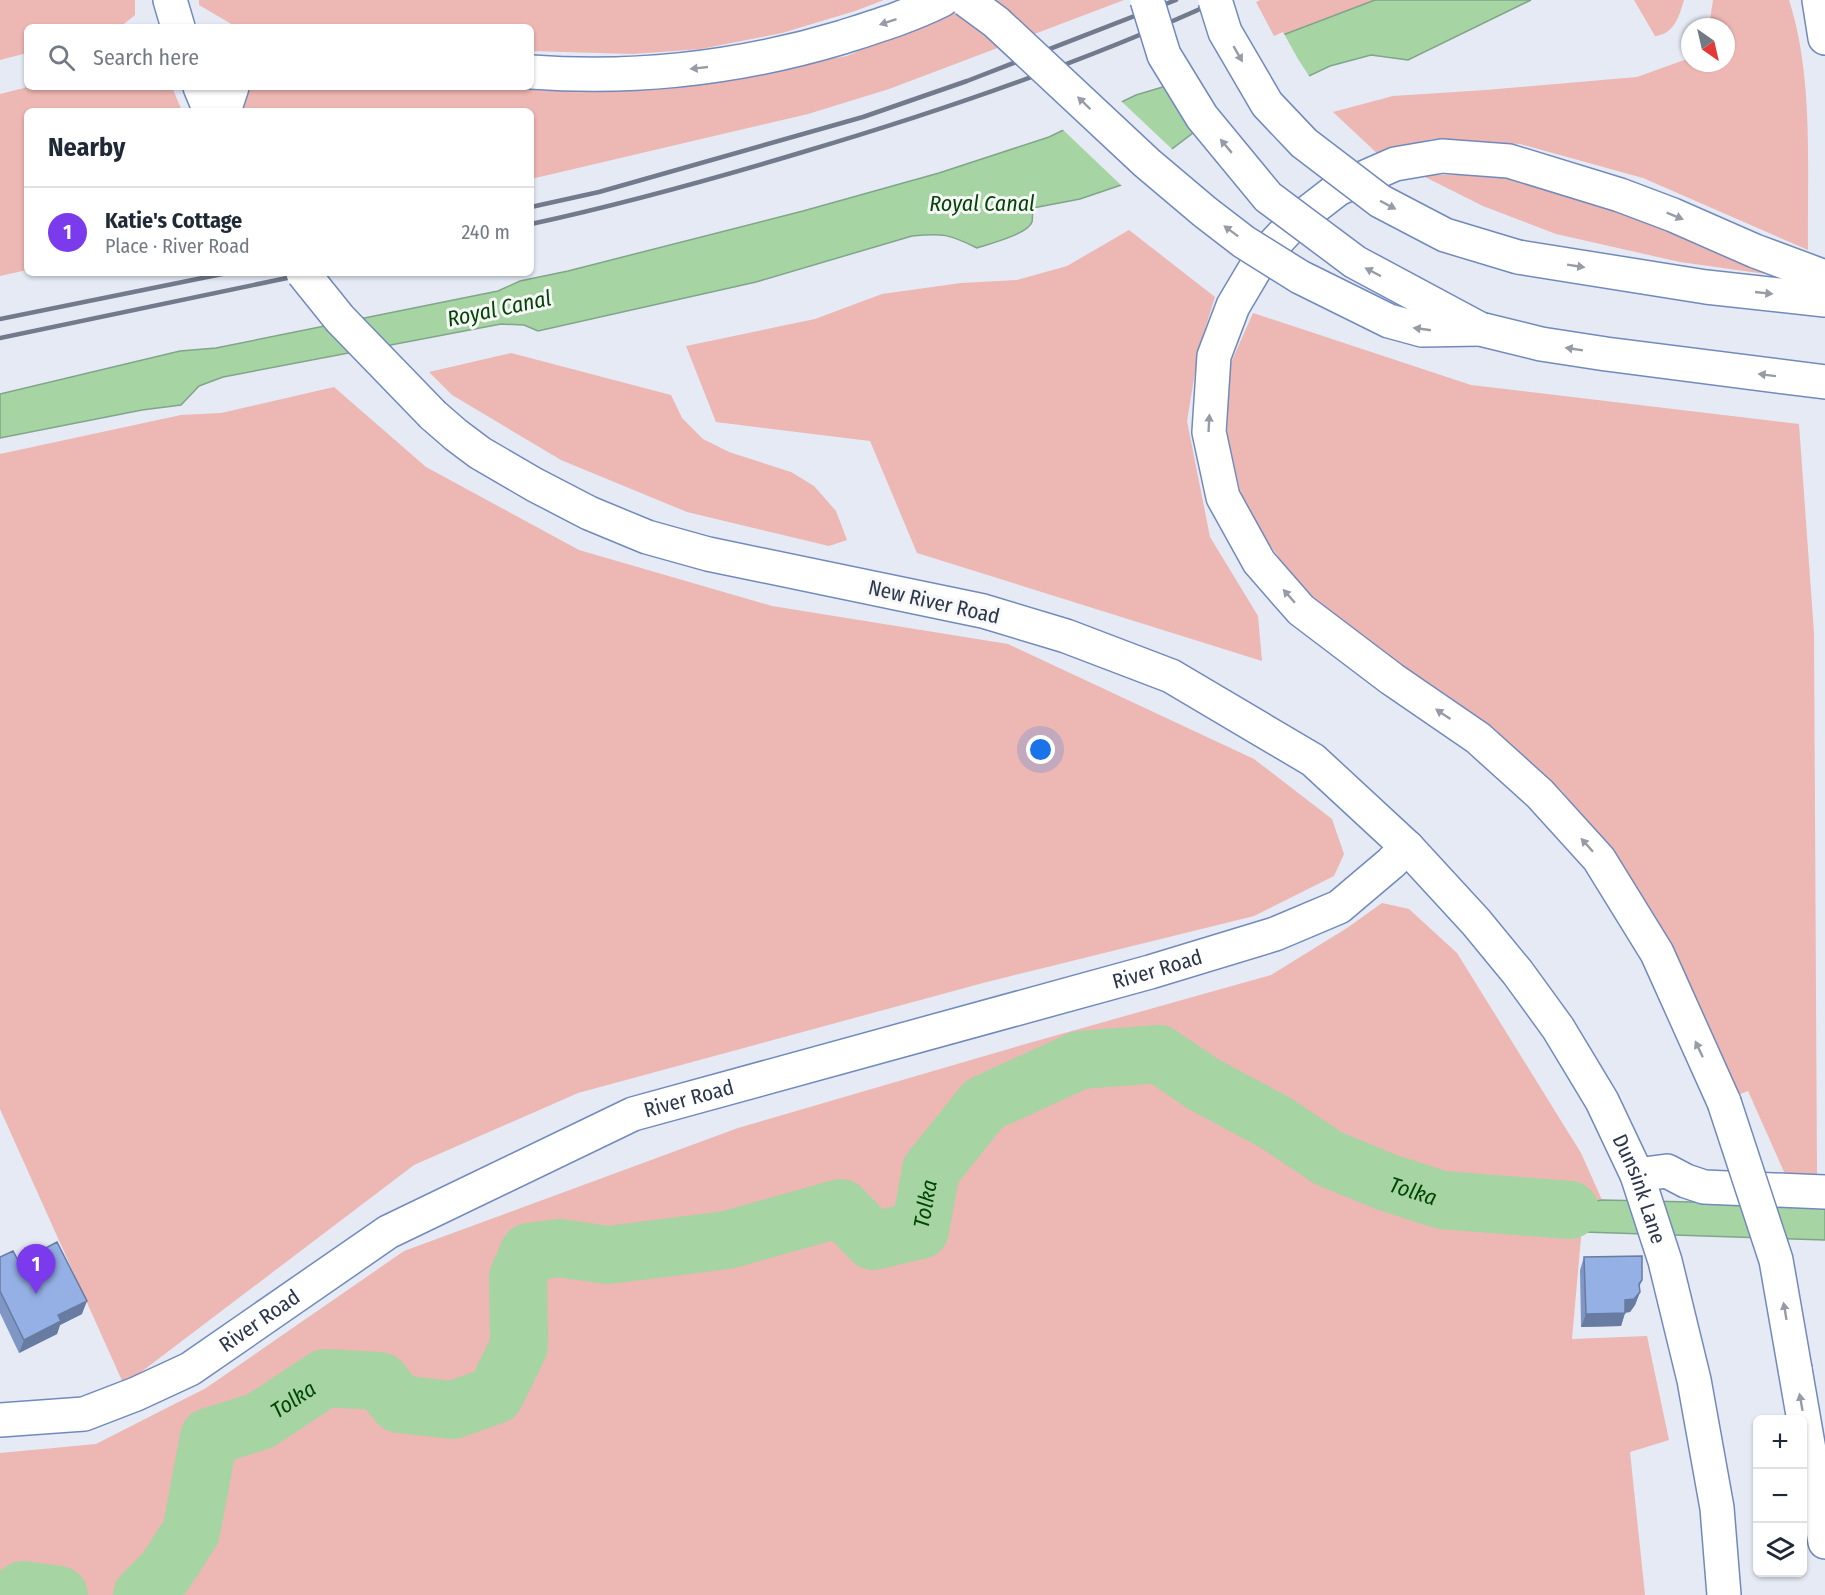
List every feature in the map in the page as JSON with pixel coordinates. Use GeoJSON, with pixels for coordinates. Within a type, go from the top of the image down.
{"type":"FeatureCollection","features":[{"type":"Feature","properties":{"kind":"main road"},"geometry":{"type":"LineString","coordinates":[[170,0],[177,24]]}},
{"type":"Feature","properties":{"kind":"main road"},"geometry":{"type":"LineString","coordinates":[[534,72],[576,75],[639,74],[709,67],[796,51],[914,14],[942,0]]}},
{"type":"Feature","properties":{"kind":"main road"},"geometry":{"type":"LineString","coordinates":[[966,0],[996,22],[1147,163],[1205,212],[1254,248],[1300,277],[1389,321],[1422,330],[1480,329],[1542,344],[1606,354],[1825,382]]}},
{"type":"Feature","properties":{"kind":"main road"},"geometry":{"type":"LineString","coordinates":[[1147,0],[1164,55],[1202,117],[1268,197],[1355,262],[1480,329]]}},
{"type":"Feature","properties":{"kind":"main road"},"geometry":{"type":"LineString","coordinates":[[1215,0],[1225,32],[1267,104],[1304,143],[1380,201],[1445,235],[1518,257],[1706,287],[1825,300]]}},
{"type":"Feature","properties":{"kind":"main road"},"geometry":{"type":"LineString","coordinates":[[1818,0],[1825,38]]}},
{"type":"Feature","properties":{"kind":"main road"},"geometry":{"type":"LineString","coordinates":[[201,90],[209,108]]}},
{"type":"Feature","properties":{"kind":"main road"},"geometry":{"type":"LineString","coordinates":[[225,108],[231,90]]}},
{"type":"Feature","properties":{"kind":"main road"},"geometry":{"type":"LineString","coordinates":[[1825,277],[1755,251],[1673,215],[1620,195],[1509,161],[1442,156],[1395,165],[1338,189],[1294,223],[1262,257],[1233,306],[1214,356],[1209,432],[1224,497],[1259,562],[1301,610],[1392,679],[1478,738],[1540,794],[1599,859],[1657,954],[1724,1102],[1776,1260],[1825,1542]]}},
{"type":"Feature","properties":{"kind":"main road","name":"New River Road"},"geometry":{"type":"LineString","coordinates":[[305,276],[339,320],[456,435],[480,453],[589,513],[647,537],[708,554],[983,611],[1066,636],[1171,676],[1313,760],[1407,847]]}},
{"type":"Feature","properties":{"kind":"main road","name":"Dunsink Lane"},"geometry":{"type":"LineString","coordinates":[[1407,847],[1476,922],[1518,973],[1558,1028],[1602,1101],[1641,1185],[1665,1261],[1694,1380],[1717,1508],[1724,1595]]}},
{"type":"Feature","properties":{"kind":"main road","name":"River Road"},"geometry":{"type":"LineString","coordinates":[[0,1420],[84,1414],[136,1394],[190,1369],[388,1232],[633,1114],[1150,972],[1275,934],[1339,907],[1407,847]]}},
{"type":"Feature","properties":{"kind":"main road"},"geometry":{"type":"LineString","coordinates":[[1641,1185],[1667,1171],[1704,1187],[1825,1192]]}},
{"type":"Feature","properties":{"kind":"shaded area"},"geometry":{"type":"Polygon","coordinates":[[[0,0],[135,0],[135,15],[124,24],[24,24],[24,54],[0,60],[0,0]]]}},
{"type":"Feature","properties":{"kind":"shaded area"},"geometry":{"type":"Polygon","coordinates":[[[199,0],[884,0],[782,33],[701,49],[633,54],[534,51],[534,24],[231,24],[199,5],[199,0]]]}},
{"type":"Feature","properties":{"kind":"shaded area"},"geometry":{"type":"Polygon","coordinates":[[[977,0],[1124,0],[889,89],[808,114],[534,178],[534,108],[240,108],[249,90],[651,90],[847,56],[977,0]]]}},
{"type":"Feature","properties":{"kind":"shaded area"},"geometry":{"type":"Polygon","coordinates":[[[1260,0],[1375,0],[1275,38],[1256,2],[1260,0]]]}},
{"type":"Feature","properties":{"kind":"shaded area"},"geometry":{"type":"Polygon","coordinates":[[[1634,0],[1684,0],[1675,24],[1667,32],[1655,36],[1634,0]]]}},
{"type":"Feature","properties":{"kind":"shaded area"},"geometry":{"type":"Polygon","coordinates":[[[1713,0],[1789,0],[1797,30],[1806,92],[1808,250],[1643,178],[1520,144],[1432,139],[1381,157],[1333,112],[1393,96],[1637,77],[1681,61],[1681,72],[1735,72],[1735,18],[1710,18],[1713,0]]]}},
{"type":"Feature","properties":{"kind":"shaded area"},"geometry":{"type":"Polygon","coordinates":[[[24,88],[24,90],[173,90],[181,108],[24,108],[24,271],[0,276],[0,94],[24,88]]]}},
{"type":"Feature","properties":{"kind":"shaded area"},"geometry":{"type":"Polygon","coordinates":[[[1421,175],[1497,175],[1590,199],[1795,278],[1680,262],[1556,234],[1483,206],[1421,175]]]}},
{"type":"Feature","properties":{"kind":"shaded area"},"geometry":{"type":"Polygon","coordinates":[[[1129,230],[1215,297],[1199,348],[1187,421],[1210,537],[1258,616],[1262,661],[917,553],[870,441],[716,422],[686,346],[815,319],[882,294],[961,283],[1017,280],[1067,266],[1129,230]]]}},
{"type":"Feature","properties":{"kind":"shaded area"},"geometry":{"type":"Polygon","coordinates":[[[1253,313],[1471,385],[1799,424],[1814,633],[1817,1174],[1785,1174],[1748,1091],[1733,1097],[1610,853],[1562,791],[1494,732],[1336,621],[1285,567],[1244,507],[1227,433],[1229,367],[1253,313]]]}},
{"type":"Feature","properties":{"kind":"shaded area"},"geometry":{"type":"Polygon","coordinates":[[[511,353],[671,395],[682,418],[703,439],[729,452],[791,472],[814,486],[836,511],[847,540],[829,546],[687,512],[561,460],[452,395],[429,372],[511,353]]]}},
{"type":"Feature","properties":{"kind":"shaded area"},"geometry":{"type":"Polygon","coordinates":[[[334,387],[426,467],[579,550],[772,606],[1008,644],[1254,759],[1332,819],[1344,854],[1334,876],[1254,916],[983,983],[578,1093],[414,1165],[124,1385],[0,1109],[0,454],[181,415],[221,413],[334,387]]]}},
{"type":"Feature","properties":{"kind":"shaded area"},"geometry":{"type":"Polygon","coordinates":[[[1382,903],[1409,909],[1457,953],[1581,1153],[1602,1200],[1584,1204],[1572,1339],[1647,1336],[1669,1440],[1630,1452],[1645,1595],[0,1595],[0,1453],[96,1444],[206,1388],[404,1251],[738,1128],[1271,975],[1347,928],[1382,903]]]}},
{"type":"Feature","properties":{"kind":"water","name":"Royal Canal"},"geometry":{"type":"Polygon","coordinates":[[[1375,0],[1531,0],[1408,60],[1371,55],[1330,66],[1201,127],[1127,183],[1080,199],[1033,208],[1032,222],[1023,231],[977,248],[946,236],[912,236],[756,282],[538,331],[524,325],[501,324],[223,377],[199,386],[181,405],[142,410],[0,438],[0,394],[180,351],[216,348],[498,291],[520,281],[568,271],[803,211],[939,173],[1049,137],[1136,95],[1176,83],[1275,38],[1375,0]]]}},
{"type":"Feature","properties":{"kind":"water"},"geometry":{"type":"Polygon","coordinates":[[[1494,1192],[1584,1203],[1602,1200],[1825,1205],[1825,1240],[1584,1232],[1513,1224],[1486,1218],[1494,1192]]]}},
{"type":"Feature","properties":{"kind":"pier"},"geometry":{"type":"Polygon","coordinates":[[[1283,32],[1311,79],[1202,130],[1174,80],[1283,32]]]}},
{"type":"Feature","properties":{"kind":"pier"},"geometry":{"type":"Polygon","coordinates":[[[1120,100],[1173,150],[1129,185],[1123,187],[1061,128],[1120,100]]]}},
{"type":"Feature","properties":{"kind":"building"},"geometry":{"type":"Polygon","coordinates":[[[57,1242],[87,1301],[58,1315],[61,1321],[24,1340],[0,1291],[0,1257],[13,1251],[19,1262],[57,1242]]]}},
{"type":"Feature","properties":{"kind":"building"},"geometry":{"type":"Polygon","coordinates":[[[1642,1256],[1640,1292],[1634,1299],[1625,1300],[1625,1313],[1586,1314],[1584,1257],[1642,1256]]]}},
{"type":"Feature","properties":{"kind":"waterway","name":"Tolka"},"geometry":{"type":"LineString","coordinates":[[142,1595],[165,1572],[191,1532],[209,1437],[260,1421],[325,1378],[380,1381],[399,1404],[453,1410],[495,1395],[519,1346],[518,1277],[529,1252],[559,1248],[608,1255],[727,1240],[841,1208],[873,1241],[920,1230],[931,1170],[984,1104],[1080,1060],[1159,1054],[1203,1084],[1276,1123],[1328,1158],[1386,1182],[1442,1200],[1570,1210]]}},
{"type":"Feature","properties":{"kind":"waterway","name":"Tolka"},"geometry":{"type":"LineString","coordinates":[[16,1595],[23,1590],[59,1595]]}},
{"type":"Feature","properties":{"kind":"railway"},"geometry":{"type":"LineString","coordinates":[[534,206],[599,192],[863,117],[967,81],[1176,0]]}},
{"type":"Feature","properties":{"kind":"railway"},"geometry":{"type":"LineString","coordinates":[[534,223],[702,181],[909,119],[1014,84],[1118,44],[1220,0]]}},
{"type":"Feature","properties":{"kind":"railway"},"geometry":{"type":"LineString","coordinates":[[0,319],[212,276]]}},
{"type":"Feature","properties":{"kind":"railway"},"geometry":{"type":"LineString","coordinates":[[0,338],[297,276]]}},
{"type":"Feature","properties":{"kind":"place","name":"Katie's Cottage"},"geometry":{"type":"Point","coordinates":[36,1294]}}]}
